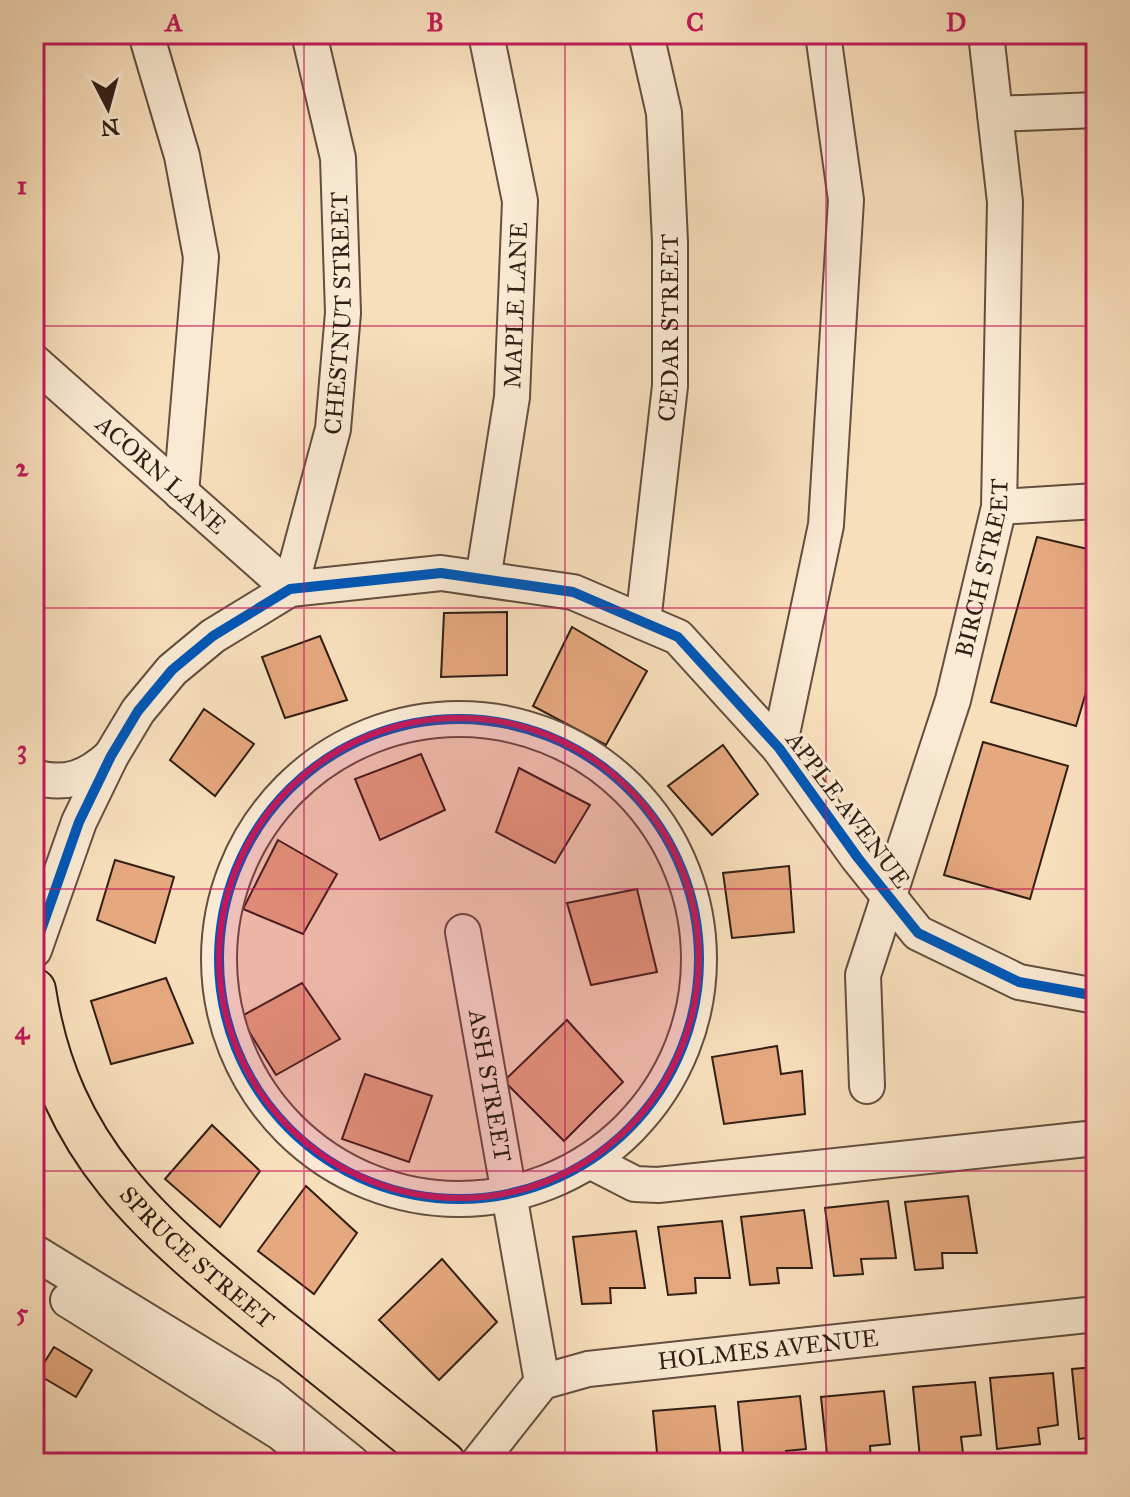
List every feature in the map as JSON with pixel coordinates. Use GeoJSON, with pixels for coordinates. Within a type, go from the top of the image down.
{"type":"FeatureCollection","features":[{"type":"Feature","properties":{"kind":"main road","name":"SPRUCE STREET"},"geometry":{"type":"LineString","coordinates":[[34,990],[51,1067],[73,1117],[101,1162],[138,1210],[187,1256],[444,1463]]}},
{"type":"Feature","properties":{"kind":"street"},"geometry":{"type":"LineString","coordinates":[[146,34],[182,156],[201,257],[181,493]]}},
{"type":"Feature","properties":{"kind":"street","name":"CHESTNUT STREET"},"geometry":{"type":"LineString","coordinates":[[290,589],[333,429],[343,313],[338,158],[309,34]]}},
{"type":"Feature","properties":{"kind":"street","name":"MAPLE LANE"},"geometry":{"type":"LineString","coordinates":[[483,579],[512,397],[520,201],[486,34]]}},
{"type":"Feature","properties":{"kind":"street","name":"CEDAR STREET"},"geometry":{"type":"LineString","coordinates":[[643,622],[670,386],[670,242],[664,113],[646,34]]}},
{"type":"Feature","properties":{"kind":"street"},"geometry":{"type":"LineString","coordinates":[[779,748],[826,525],[846,200],[823,34]]}},
{"type":"Feature","properties":{"kind":"street","name":"BIRCH STREET"},"geometry":{"type":"LineString","coordinates":[[867,1086],[863,975],[953,700],[999,507],[1005,202],[986,34]]}},
{"type":"Feature","properties":{"kind":"street"},"geometry":{"type":"LineString","coordinates":[[995,114],[1096,110]]}},
{"type":"Feature","properties":{"kind":"street","name":"ACORN LANE"},"geometry":{"type":"LineString","coordinates":[[34,362],[290,589]]}},
{"type":"Feature","properties":{"kind":"street"},"geometry":{"type":"LineString","coordinates":[[999,507],[1096,501]]}},
{"type":"Feature","properties":{"kind":"street","name":"APPLE AVENUE"},"geometry":{"type":"LineString","coordinates":[[34,950],[79,822],[111,756],[138,711],[172,670],[213,636],[290,589],[441,573],[573,592],[678,637],[779,748],[918,933],[1019,982],[1096,996]]}},
{"type":"Feature","properties":{"kind":"street"},"geometry":{"type":"LineString","coordinates":[[437,718],[508,722],[575,747],[632,790],[674,847],[697,915],[700,985],[682,1054],[644,1114],[590,1161],[551,1181],[509,1194],[437,1199],[368,1182],[307,1146],[258,1093],[228,1029],[217,959],[228,888],[258,824],[306,772],[368,735],[437,718]]}},
{"type":"Feature","properties":{"kind":"street","name":"APPLE AVENUE"},"geometry":{"type":"LineString","coordinates":[[34,777],[68,782],[81,778],[111,756]]}},
{"type":"Feature","properties":{"kind":"street","name":"ASH STREET"},"geometry":{"type":"LineString","coordinates":[[463,932],[542,1382]]}},
{"type":"Feature","properties":{"kind":"street"},"geometry":{"type":"LineString","coordinates":[[590,1161],[635,1184],[658,1185],[1096,1138]]}},
{"type":"Feature","properties":{"kind":"street"},"geometry":{"type":"LineString","coordinates":[[34,1252],[269,1396],[352,1463]]}},
{"type":"Feature","properties":{"kind":"street"},"geometry":{"type":"LineString","coordinates":[[34,1279],[281,1433],[318,1463]]}},
{"type":"Feature","properties":{"kind":"street","name":"HOLMES AVENUE"},"geometry":{"type":"LineString","coordinates":[[542,1382],[588,1369],[1096,1314]]}},
{"type":"Feature","properties":{"kind":"street"},"geometry":{"type":"LineString","coordinates":[[478,1463],[542,1382]]}},
{"type":"Feature","properties":{"kind":"highlighted area"},"geometry":{"type":"Polygon","coordinates":[[[437,718],[508,722],[575,747],[632,790],[674,847],[697,915],[700,985],[682,1054],[644,1114],[590,1161],[509,1194],[437,1199],[368,1182],[307,1146],[258,1093],[228,1029],[217,959],[228,888],[258,824],[306,772],[368,735],[437,718]]]}},
{"type":"Feature","properties":{"kind":"building"},"geometry":{"type":"Polygon","coordinates":[[[1037,537],[1096,551],[1096,659],[1076,726],[991,702],[1037,537]]]}},
{"type":"Feature","properties":{"kind":"building"},"geometry":{"type":"Polygon","coordinates":[[[507,612],[507,675],[441,677],[444,613],[507,612]]]}},
{"type":"Feature","properties":{"kind":"building"},"geometry":{"type":"Polygon","coordinates":[[[572,627],[647,671],[606,745],[533,706],[572,627]]]}},
{"type":"Feature","properties":{"kind":"building"},"geometry":{"type":"Polygon","coordinates":[[[320,636],[347,700],[285,718],[262,657],[320,636]]]}},
{"type":"Feature","properties":{"kind":"building"},"geometry":{"type":"Polygon","coordinates":[[[204,709],[254,744],[215,796],[170,760],[204,709]]]}},
{"type":"Feature","properties":{"kind":"building"},"geometry":{"type":"Polygon","coordinates":[[[983,742],[1068,766],[1030,899],[944,875],[983,742]]]}},
{"type":"Feature","properties":{"kind":"building"},"geometry":{"type":"Polygon","coordinates":[[[723,745],[758,794],[712,835],[668,786],[723,745]]]}},
{"type":"Feature","properties":{"kind":"building"},"geometry":{"type":"Polygon","coordinates":[[[421,754],[445,810],[380,840],[355,779],[421,754]]]}},
{"type":"Feature","properties":{"kind":"building"},"geometry":{"type":"Polygon","coordinates":[[[519,768],[590,805],[555,863],[496,832],[519,768]]]}},
{"type":"Feature","properties":{"kind":"building"},"geometry":{"type":"Polygon","coordinates":[[[278,840],[337,874],[303,934],[243,909],[278,840]]]}},
{"type":"Feature","properties":{"kind":"building"},"geometry":{"type":"Polygon","coordinates":[[[115,860],[174,877],[155,943],[97,920],[115,860]]]}},
{"type":"Feature","properties":{"kind":"building"},"geometry":{"type":"Polygon","coordinates":[[[789,866],[794,932],[732,938],[723,873],[789,866]]]}},
{"type":"Feature","properties":{"kind":"building"},"geometry":{"type":"Polygon","coordinates":[[[637,889],[657,972],[591,985],[567,903],[637,889]]]}},
{"type":"Feature","properties":{"kind":"building"},"geometry":{"type":"Polygon","coordinates":[[[166,978],[193,1043],[111,1064],[91,1001],[166,978]]]}},
{"type":"Feature","properties":{"kind":"building"},"geometry":{"type":"Polygon","coordinates":[[[302,983],[340,1039],[276,1075],[240,1017],[302,983]]]}},
{"type":"Feature","properties":{"kind":"building"},"geometry":{"type":"Polygon","coordinates":[[[567,1020],[623,1082],[564,1141],[504,1081],[567,1020]]]}},
{"type":"Feature","properties":{"kind":"building"},"geometry":{"type":"Polygon","coordinates":[[[777,1046],[781,1074],[802,1071],[805,1114],[724,1124],[712,1057],[777,1046]]]}},
{"type":"Feature","properties":{"kind":"building"},"geometry":{"type":"Polygon","coordinates":[[[365,1074],[432,1096],[409,1162],[342,1139],[365,1074]]]}},
{"type":"Feature","properties":{"kind":"building"},"geometry":{"type":"Polygon","coordinates":[[[212,1125],[260,1171],[220,1227],[165,1179],[212,1125]]]}},
{"type":"Feature","properties":{"kind":"building"},"geometry":{"type":"Polygon","coordinates":[[[306,1186],[357,1233],[314,1294],[258,1251],[306,1186]]]}},
{"type":"Feature","properties":{"kind":"building"},"geometry":{"type":"Polygon","coordinates":[[[968,1196],[977,1253],[942,1253],[943,1268],[915,1270],[905,1202],[968,1196]]]}},
{"type":"Feature","properties":{"kind":"building"},"geometry":{"type":"Polygon","coordinates":[[[888,1201],[896,1258],[861,1259],[863,1274],[834,1276],[825,1208],[888,1201]]]}},
{"type":"Feature","properties":{"kind":"building"},"geometry":{"type":"Polygon","coordinates":[[[804,1210],[812,1268],[777,1268],[779,1283],[750,1285],[741,1217],[804,1210]]]}},
{"type":"Feature","properties":{"kind":"building"},"geometry":{"type":"Polygon","coordinates":[[[722,1221],[730,1278],[695,1278],[696,1293],[668,1295],[658,1227],[722,1221]]]}},
{"type":"Feature","properties":{"kind":"building"},"geometry":{"type":"Polygon","coordinates":[[[636,1231],[645,1288],[610,1288],[611,1303],[582,1304],[573,1237],[636,1231]]]}},
{"type":"Feature","properties":{"kind":"building"},"geometry":{"type":"Polygon","coordinates":[[[442,1259],[497,1322],[439,1380],[379,1320],[442,1259]]]}},
{"type":"Feature","properties":{"kind":"building"},"geometry":{"type":"Polygon","coordinates":[[[54,1347],[92,1370],[76,1397],[37,1374],[54,1347]]]}},
{"type":"Feature","properties":{"kind":"building"},"geometry":{"type":"Polygon","coordinates":[[[1096,1367],[1096,1437],[1079,1439],[1072,1369],[1096,1367]]]}},
{"type":"Feature","properties":{"kind":"building"},"geometry":{"type":"Polygon","coordinates":[[[1053,1373],[1058,1425],[1038,1428],[1040,1444],[997,1449],[990,1378],[1053,1373]]]}},
{"type":"Feature","properties":{"kind":"building"},"geometry":{"type":"Polygon","coordinates":[[[975,1382],[981,1435],[961,1437],[963,1453],[920,1458],[913,1387],[975,1382]]]}},
{"type":"Feature","properties":{"kind":"building"},"geometry":{"type":"Polygon","coordinates":[[[884,1391],[890,1444],[870,1446],[871,1462],[828,1463],[821,1397],[884,1391]]]}},
{"type":"Feature","properties":{"kind":"building"},"geometry":{"type":"Polygon","coordinates":[[[800,1396],[806,1449],[786,1451],[788,1463],[744,1463],[738,1402],[800,1396]]]}},
{"type":"Feature","properties":{"kind":"building"},"geometry":{"type":"Polygon","coordinates":[[[715,1406],[721,1458],[701,1463],[658,1463],[653,1411],[715,1406]]]}},
{"type":"Feature","properties":{"kind":"cycle path"},"geometry":{"type":"LineString","coordinates":[[34,950],[79,822],[111,756],[138,711],[172,670],[213,636],[290,589],[441,573],[573,592],[678,637],[779,748],[858,858],[918,933],[1019,982],[1096,996]]}},
{"type":"Feature","properties":{"kind":"cycle path"},"geometry":{"type":"LineString","coordinates":[[459,719],[506,724],[551,737],[592,759],[629,789],[659,826],[681,867],[694,912],[699,959],[694,1006],[681,1051],[659,1092],[629,1129],[592,1159],[551,1181],[506,1194],[459,1199],[412,1194],[367,1181],[326,1159],[289,1129],[259,1092],[237,1051],[224,1006],[219,959],[224,912],[237,867],[259,826],[289,789],[326,759],[367,737],[412,724],[459,719]]}}]}
